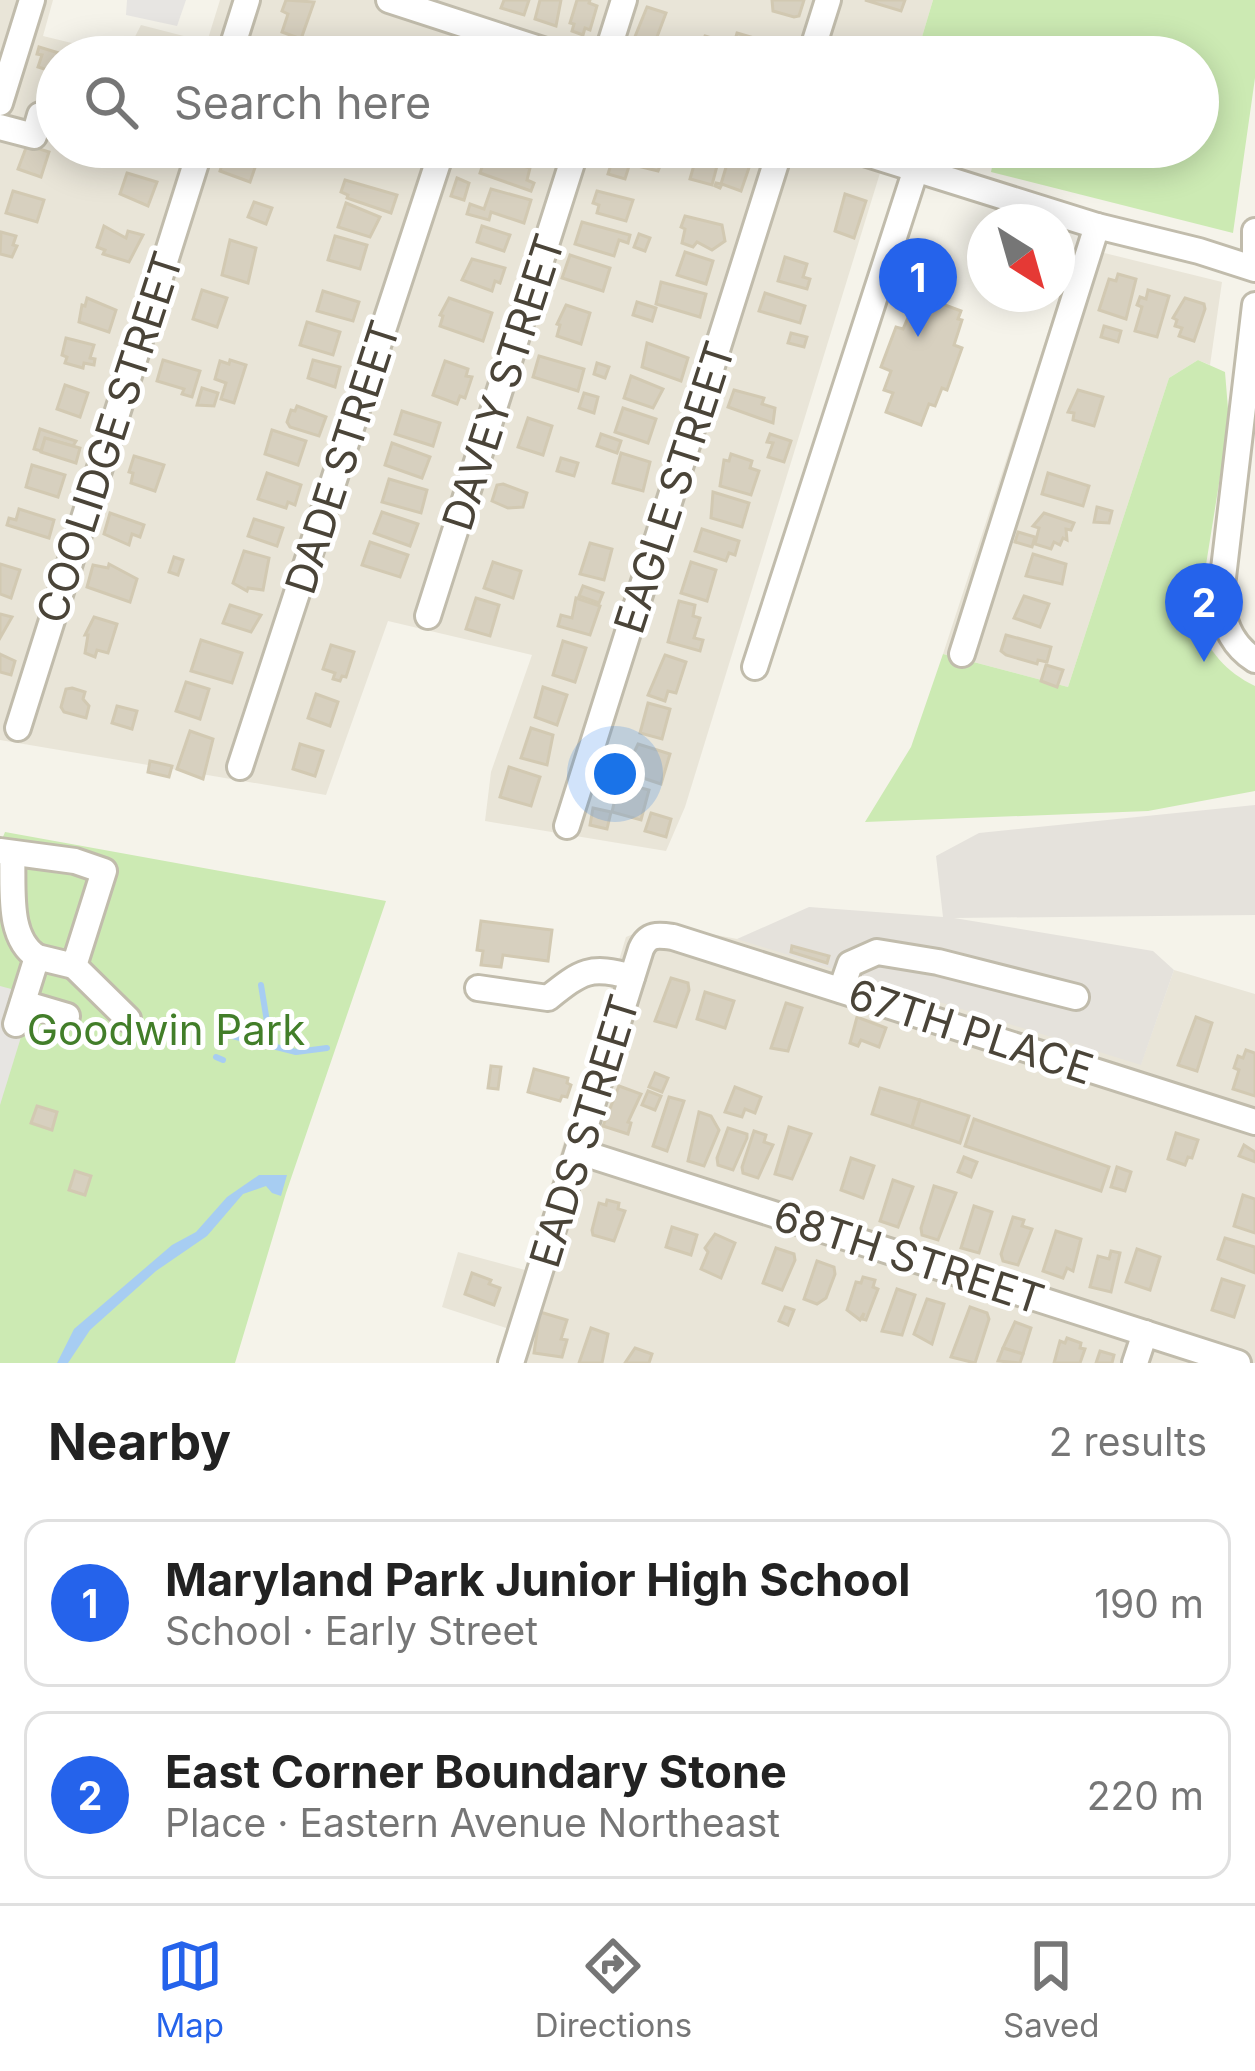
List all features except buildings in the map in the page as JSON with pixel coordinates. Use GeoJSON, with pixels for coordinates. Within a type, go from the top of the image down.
{"type":"FeatureCollection","features":[{"type":"Feature","properties":{"kind":"street"},"geometry":{"type":"LineString","coordinates":[[0,103],[32,0]]}},
{"type":"Feature","properties":{"kind":"street"},"geometry":{"type":"LineString","coordinates":[[236,36],[247,0]]}},
{"type":"Feature","properties":{"kind":"street"},"geometry":{"type":"LineString","coordinates":[[389,0],[497,36]]}},
{"type":"Feature","properties":{"kind":"street"},"geometry":{"type":"LineString","coordinates":[[613,36],[624,0]]}},
{"type":"Feature","properties":{"kind":"street"},"geometry":{"type":"LineString","coordinates":[[817,36],[828,0]]}},
{"type":"Feature","properties":{"kind":"street"},"geometry":{"type":"LineString","coordinates":[[479,36],[481,31]]}},
{"type":"Feature","properties":{"kind":"street"},"geometry":{"type":"LineString","coordinates":[[0,128],[34,136],[36,129]]}},
{"type":"Feature","properties":{"kind":"street","name":"COOLIDGE STREET"},"geometry":{"type":"LineString","coordinates":[[18,728],[194,168]]}},
{"type":"Feature","properties":{"kind":"street","name":"DADE STREET"},"geometry":{"type":"LineString","coordinates":[[240,766],[436,168]]}},
{"type":"Feature","properties":{"kind":"street","name":"DAVEY STREET"},"geometry":{"type":"LineString","coordinates":[[428,616],[570,168]]}},
{"type":"Feature","properties":{"kind":"street","name":"EAGLE STREET"},"geometry":{"type":"LineString","coordinates":[[567,826],[775,168]]}},
{"type":"Feature","properties":{"kind":"street"},"geometry":{"type":"LineString","coordinates":[[913,168],[1097,226],[1199,250],[1254,250]]}},
{"type":"Feature","properties":{"kind":"street"},"geometry":{"type":"LineString","coordinates":[[755,667],[916,169]]}},
{"type":"Feature","properties":{"kind":"street"},"geometry":{"type":"LineString","coordinates":[[962,654],[1097,226]]}},
{"type":"Feature","properties":{"kind":"street"},"geometry":{"type":"LineString","coordinates":[[1255,305],[1220,578],[1226,628],[1255,660]]}},
{"type":"Feature","properties":{"kind":"street"},"geometry":{"type":"LineString","coordinates":[[74,966],[104,871],[75,861],[6,852],[16,933],[26,950],[74,966],[128,1019]]}},
{"type":"Feature","properties":{"kind":"street","name":"EADS STREET"},"geometry":{"type":"LineString","coordinates":[[511,1363],[646,940],[661,935],[686,941]]}},
{"type":"Feature","properties":{"kind":"street","name":"67TH PLACE"},"geometry":{"type":"LineString","coordinates":[[686,941],[1255,1122]]}},
{"type":"Feature","properties":{"kind":"street"},"geometry":{"type":"LineString","coordinates":[[842,990],[850,964],[877,952],[938,962],[1076,997]]}},
{"type":"Feature","properties":{"kind":"street"},"geometry":{"type":"LineString","coordinates":[[37,957],[20,1013],[67,1016]]}},
{"type":"Feature","properties":{"kind":"street"},"geometry":{"type":"LineString","coordinates":[[478,988],[548,998],[573,979],[601,968],[632,977]]}},
{"type":"Feature","properties":{"kind":"street","name":"68TH STREET"},"geometry":{"type":"LineString","coordinates":[[580,1152],[1238,1363]]}},
{"type":"Feature","properties":{"kind":"street"},"geometry":{"type":"LineString","coordinates":[[1135,1363],[1145,1334]]}},
{"type":"Feature","properties":{"kind":"shaded area"},"geometry":{"type":"Polygon","coordinates":[[[0,0],[53,0],[43,36],[36,36],[36,168],[882,168],[685,807],[666,851],[485,821],[491,772],[532,655],[388,621],[326,795],[0,740],[0,0]]]}},
{"type":"Feature","properties":{"kind":"shaded area"},"geometry":{"type":"Polygon","coordinates":[[[127,0],[186,0],[177,26],[126,15],[127,0]]]}},
{"type":"Feature","properties":{"kind":"shaded area"},"geometry":{"type":"Polygon","coordinates":[[[220,0],[933,0],[922,36],[209,36],[220,0]]]}},
{"type":"Feature","properties":{"kind":"shaded area"},"geometry":{"type":"Polygon","coordinates":[[[141,25],[184,36],[135,36],[141,25]]]}},
{"type":"Feature","properties":{"kind":"shaded area"},"geometry":{"type":"Polygon","coordinates":[[[1075,249],[1222,282],[1210,365],[1198,360],[1169,378],[1068,687],[943,654],[1054,312],[1075,312],[1075,249]]]}},
{"type":"Feature","properties":{"kind":"shaded area"},"geometry":{"type":"Polygon","coordinates":[[[1255,805],[1255,915],[954,918],[1153,951],[1174,970],[1141,1065],[737,939],[809,907],[943,917],[936,856],[979,833],[1255,805]]]}},
{"type":"Feature","properties":{"kind":"shaded area"},"geometry":{"type":"Polygon","coordinates":[[[658,924],[753,942],[1141,1064],[1174,970],[1255,994],[1255,1363],[502,1363],[512,1330],[442,1307],[458,1252],[525,1270],[626,937],[658,924]]]}},
{"type":"Feature","properties":{"kind":"shaded area"},"geometry":{"type":"Polygon","coordinates":[[[0,986],[34,995],[0,1105],[0,986]]]}},
{"type":"Feature","properties":{"kind":"green space"},"geometry":{"type":"Polygon","coordinates":[[[933,0],[1255,0],[1255,78],[1233,233],[991,172],[992,168],[1219,168],[1219,36],[922,36],[933,0]]]}},
{"type":"Feature","properties":{"kind":"green space"},"geometry":{"type":"Polygon","coordinates":[[[1198,360],[1225,372],[1229,421],[1197,621],[1219,660],[1255,686],[1255,791],[1148,811],[865,822],[911,747],[943,654],[1068,687],[1169,378],[1198,360]]]}},
{"type":"Feature","properties":{"kind":"green space","name":"Goodwin Park"},"geometry":{"type":"Polygon","coordinates":[[[5,832],[386,901],[286,1193],[235,1363],[0,1363],[0,844],[5,832]]]}},
{"type":"Feature","properties":{"kind":"water"},"geometry":{"type":"Polygon","coordinates":[[[259,1175],[287,1175],[281,1196],[266,1186],[243,1194],[207,1236],[156,1271],[90,1330],[68,1363],[57,1363],[74,1329],[259,1175]]]}},
{"type":"Feature","properties":{"kind":"waterway"},"geometry":{"type":"LineString","coordinates":[[261,985],[275,1045]]}},
{"type":"Feature","properties":{"kind":"waterway"},"geometry":{"type":"LineString","coordinates":[[221,1043],[228,1035],[296,1052],[327,1048]]}},
{"type":"Feature","properties":{"kind":"waterway"},"geometry":{"type":"LineString","coordinates":[[216,1057],[223,1060]]}},
{"type":"Feature","properties":{"kind":"place","name":"Maryland Park Junior High School"},"geometry":{"type":"Point","coordinates":[918,337]}},
{"type":"Feature","properties":{"kind":"place","name":"East Corner Boundary Stone"},"geometry":{"type":"Point","coordinates":[1204,662]}}]}
